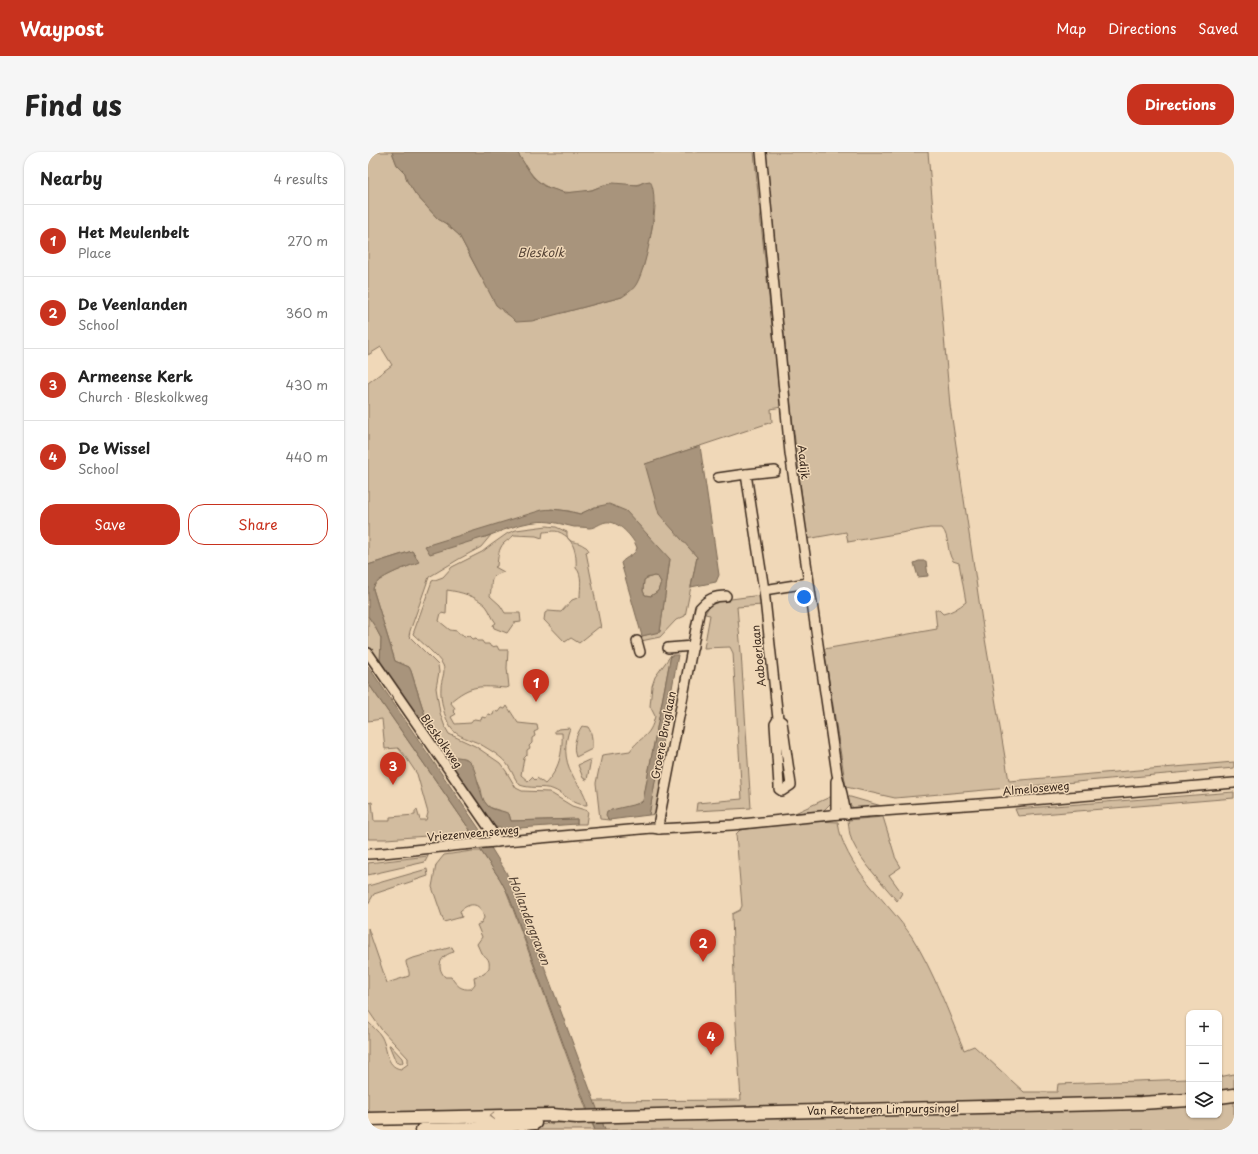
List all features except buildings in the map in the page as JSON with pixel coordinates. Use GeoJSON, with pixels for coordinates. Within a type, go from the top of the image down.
{"type":"FeatureCollection","features":[{"type":"Feature","properties":{"kind":"main road"},"geometry":{"type":"LineString","coordinates":[[1222,1097],[1234,1095]]}},
{"type":"Feature","properties":{"kind":"main road","name":"Van Rechteren Limpurgsingel"},"geometry":{"type":"LineString","coordinates":[[368,1119],[559,1115],[605,1116],[1141,1103],[1186,1100]]}},
{"type":"Feature","properties":{"kind":"main road","name":"Van Rechteren Limpurgsingel"},"geometry":{"type":"LineString","coordinates":[[422,1130],[494,1127],[567,1120],[582,1116]]}},
{"type":"Feature","properties":{"kind":"street","name":"Aadijk"},"geometry":{"type":"LineString","coordinates":[[761,152],[790,453],[837,774],[835,794],[841,814]]}},
{"type":"Feature","properties":{"kind":"street"},"geometry":{"type":"LineString","coordinates":[[718,478],[775,471]]}},
{"type":"Feature","properties":{"kind":"street","name":"Aaboerlaan"},"geometry":{"type":"LineString","coordinates":[[746,474],[764,590],[778,719],[775,724],[779,786],[780,790],[782,791],[791,785],[782,722],[778,719]]}},
{"type":"Feature","properties":{"kind":"street"},"geometry":{"type":"LineString","coordinates":[[764,590],[808,583]]}},
{"type":"Feature","properties":{"kind":"street","name":"Groene Bruglaan"},"geometry":{"type":"LineString","coordinates":[[659,829],[659,820],[700,608],[711,598],[726,596]]}},
{"type":"Feature","properties":{"kind":"street"},"geometry":{"type":"LineString","coordinates":[[637,642],[640,652]]}},
{"type":"Feature","properties":{"kind":"street"},"geometry":{"type":"LineString","coordinates":[[668,648],[693,646]]}},
{"type":"Feature","properties":{"kind":"street","name":"Bleskolkweg"},"geometry":{"type":"LineString","coordinates":[[368,653],[492,832],[493,842]]}},
{"type":"Feature","properties":{"kind":"street","name":"Almeloseweg"},"geometry":{"type":"LineString","coordinates":[[841,814],[1234,783]]}},
{"type":"Feature","properties":{"kind":"street","name":"Vriezenveenseweg"},"geometry":{"type":"LineString","coordinates":[[368,854],[493,842],[580,836],[601,832],[652,828],[659,829],[732,825],[841,814]]}},
{"type":"Feature","properties":{"kind":"shaded area"},"geometry":{"type":"Polygon","coordinates":[[[368,152],[392,152],[397,165],[405,173],[407,181],[416,195],[438,219],[459,235],[479,273],[503,312],[511,316],[565,312],[622,297],[643,268],[654,219],[655,206],[644,182],[636,185],[608,184],[583,192],[568,192],[553,189],[546,186],[534,177],[517,152],[754,152],[781,407],[771,409],[772,422],[646,464],[683,540],[697,557],[685,616],[676,620],[660,637],[641,641],[642,636],[660,631],[670,559],[595,507],[580,514],[551,509],[485,537],[491,535],[481,547],[429,577],[410,631],[409,636],[438,665],[439,672],[436,688],[440,713],[449,734],[475,746],[500,763],[516,788],[522,791],[549,792],[572,806],[588,811],[586,824],[577,824],[577,819],[511,821],[509,814],[489,807],[483,800],[481,789],[467,759],[449,756],[428,725],[409,667],[395,661],[373,589],[379,580],[419,561],[412,551],[368,565],[368,383],[392,365],[381,347],[368,355],[368,152]]]}},
{"type":"Feature","properties":{"kind":"shaded area"},"geometry":{"type":"Polygon","coordinates":[[[766,152],[928,152],[950,405],[982,621],[1009,781],[1234,762],[1234,768],[895,798],[846,787],[824,649],[937,629],[935,610],[939,610],[943,614],[955,610],[966,602],[959,563],[953,561],[949,553],[946,536],[942,528],[930,528],[848,542],[846,532],[807,539],[791,408],[766,152]]]}},
{"type":"Feature","properties":{"kind":"shaded area"},"geometry":{"type":"Polygon","coordinates":[[[547,526],[556,527],[567,532],[568,538],[555,531],[543,532],[542,538],[536,536],[514,535],[502,545],[499,551],[497,566],[495,567],[504,572],[493,578],[490,596],[500,605],[505,613],[520,613],[521,622],[514,623],[507,633],[494,628],[493,625],[496,623],[486,606],[478,600],[468,595],[447,590],[446,614],[441,613],[439,621],[450,630],[457,631],[464,637],[469,636],[472,639],[476,638],[477,641],[482,641],[484,644],[489,644],[491,647],[497,646],[499,650],[508,650],[507,668],[509,687],[482,687],[470,689],[464,692],[450,702],[455,708],[453,711],[456,714],[451,717],[455,724],[471,723],[474,719],[481,720],[482,717],[486,718],[488,714],[493,715],[494,711],[498,712],[501,708],[505,709],[507,706],[518,723],[537,725],[538,730],[534,732],[535,736],[532,738],[532,743],[529,746],[530,748],[527,750],[521,775],[528,781],[532,777],[535,780],[537,778],[545,784],[554,773],[561,754],[562,733],[555,733],[555,730],[570,728],[566,746],[567,763],[585,796],[587,805],[582,805],[573,801],[552,789],[520,785],[506,763],[500,757],[480,744],[460,736],[454,731],[446,719],[442,702],[441,684],[444,670],[443,665],[441,661],[413,634],[432,581],[443,577],[452,567],[482,552],[508,533],[516,530],[547,526]]]}},
{"type":"Feature","properties":{"kind":"shaded area"},"geometry":{"type":"Polygon","coordinates":[[[569,540],[587,547],[589,551],[586,552],[601,628],[599,627],[579,643],[571,638],[565,642],[544,620],[545,613],[548,611],[561,612],[572,600],[580,597],[580,574],[576,568],[574,547],[569,540]]]}},
{"type":"Feature","properties":{"kind":"shaded area"},"geometry":{"type":"Polygon","coordinates":[[[654,576],[658,577],[661,582],[658,591],[651,596],[645,595],[643,591],[644,580],[654,576]]]}},
{"type":"Feature","properties":{"kind":"shaded area"},"geometry":{"type":"Polygon","coordinates":[[[761,595],[762,605],[737,607],[751,808],[696,811],[697,803],[742,799],[733,653],[730,647],[704,648],[710,615],[705,614],[709,606],[716,601],[761,595]]]}},
{"type":"Feature","properties":{"kind":"shaded area"},"geometry":{"type":"Polygon","coordinates":[[[368,616],[381,638],[380,665],[368,646],[368,616]]]}},
{"type":"Feature","properties":{"kind":"shaded area"},"geometry":{"type":"Polygon","coordinates":[[[671,655],[643,801],[607,818],[609,820],[600,819],[596,783],[602,755],[630,751],[651,729],[655,716],[650,706],[652,686],[655,677],[671,655]]]}},
{"type":"Feature","properties":{"kind":"shaded area"},"geometry":{"type":"Polygon","coordinates":[[[368,683],[470,830],[468,833],[368,839],[368,803],[372,802],[374,821],[390,821],[390,817],[415,815],[415,811],[417,810],[420,820],[426,820],[428,813],[417,774],[405,756],[398,748],[385,749],[382,719],[368,721],[368,683]]]}},
{"type":"Feature","properties":{"kind":"shaded area"},"geometry":{"type":"Polygon","coordinates":[[[582,726],[588,727],[591,732],[592,749],[576,757],[574,749],[575,741],[582,726]]]}},
{"type":"Feature","properties":{"kind":"shaded area"},"geometry":{"type":"Polygon","coordinates":[[[669,752],[657,814],[649,815],[660,753],[669,752]]]}},
{"type":"Feature","properties":{"kind":"shaded area"},"geometry":{"type":"Polygon","coordinates":[[[591,759],[587,780],[583,778],[578,765],[591,759]]]}},
{"type":"Feature","properties":{"kind":"shaded area"},"geometry":{"type":"Polygon","coordinates":[[[1234,792],[1234,798],[1018,816],[1015,809],[1234,792]]]}},
{"type":"Feature","properties":{"kind":"shaded area"},"geometry":{"type":"Polygon","coordinates":[[[832,796],[832,802],[823,811],[795,813],[832,796]]]}},
{"type":"Feature","properties":{"kind":"shaded area"},"geometry":{"type":"Polygon","coordinates":[[[847,796],[885,807],[854,809],[849,803],[847,796]]]}},
{"type":"Feature","properties":{"kind":"shaded area"},"geometry":{"type":"Polygon","coordinates":[[[883,817],[895,857],[901,867],[889,875],[902,893],[897,901],[861,857],[852,841],[850,833],[848,820],[883,817]]]}},
{"type":"Feature","properties":{"kind":"shaded area"},"geometry":{"type":"Polygon","coordinates":[[[817,821],[838,822],[848,853],[857,868],[912,937],[920,950],[934,978],[964,1050],[974,1046],[1024,1092],[1057,1092],[1058,1084],[1186,1079],[1186,1095],[1125,1098],[597,1111],[593,1101],[741,1100],[735,1008],[732,914],[740,910],[742,906],[736,834],[740,830],[817,821]]]}},
{"type":"Feature","properties":{"kind":"shaded area"},"geometry":{"type":"Polygon","coordinates":[[[481,851],[506,890],[587,1111],[370,1115],[368,1107],[368,1022],[381,1036],[389,1061],[392,1065],[401,1069],[408,1064],[408,1058],[381,1029],[368,1010],[368,928],[387,983],[409,976],[406,961],[452,947],[454,952],[449,953],[443,958],[440,969],[445,977],[451,977],[460,987],[464,989],[471,989],[475,984],[474,977],[484,974],[489,968],[488,959],[481,953],[477,944],[482,937],[477,925],[481,923],[484,918],[483,913],[481,909],[475,905],[472,905],[460,911],[462,917],[444,922],[432,887],[436,865],[444,855],[481,851]]]}},
{"type":"Feature","properties":{"kind":"shaded area"},"geometry":{"type":"Polygon","coordinates":[[[428,856],[425,862],[368,875],[368,863],[428,856]]]}},
{"type":"Feature","properties":{"kind":"shaded area"},"geometry":{"type":"Polygon","coordinates":[[[427,869],[428,876],[374,894],[368,904],[368,886],[427,869]]]}},
{"type":"Feature","properties":{"kind":"shaded area"},"geometry":{"type":"Polygon","coordinates":[[[389,1045],[402,1058],[403,1062],[400,1064],[396,1062],[389,1045]]]}},
{"type":"Feature","properties":{"kind":"shaded area"},"geometry":{"type":"Polygon","coordinates":[[[1234,1074],[1234,1090],[1222,1092],[1222,1076],[1234,1074]]]}},
{"type":"Feature","properties":{"kind":"shaded area"},"geometry":{"type":"Polygon","coordinates":[[[1234,1099],[1234,1130],[605,1130],[602,1121],[1186,1104],[1186,1118],[1222,1118],[1222,1101],[1234,1099]]]}},
{"type":"Feature","properties":{"kind":"shaded area"},"geometry":{"type":"Polygon","coordinates":[[[567,1122],[591,1122],[595,1130],[492,1130],[567,1122]]]}},
{"type":"Feature","properties":{"kind":"water","name":"Bleskolk"},"geometry":{"type":"Polygon","coordinates":[[[392,152],[517,152],[533,177],[544,186],[565,193],[592,190],[613,183],[638,185],[650,181],[653,190],[654,202],[651,232],[645,262],[637,283],[633,289],[622,297],[532,321],[516,322],[496,305],[459,235],[438,219],[416,195],[407,181],[405,173],[397,165],[392,152]]]}},
{"type":"Feature","properties":{"kind":"water"},"geometry":{"type":"Polygon","coordinates":[[[700,446],[719,575],[716,582],[691,587],[697,557],[659,514],[645,464],[700,446]]]}},
{"type":"Feature","properties":{"kind":"water"},"geometry":{"type":"Polygon","coordinates":[[[609,504],[626,511],[670,559],[660,632],[642,636],[621,563],[634,553],[637,548],[633,539],[625,530],[611,522],[602,523],[589,528],[574,527],[550,522],[535,522],[516,526],[430,554],[425,546],[542,510],[557,510],[580,514],[595,507],[609,504]],[[654,576],[644,580],[643,591],[645,595],[651,596],[658,591],[661,582],[658,577],[654,576]]]}},
{"type":"Feature","properties":{"kind":"water"},"geometry":{"type":"Polygon","coordinates":[[[412,551],[419,562],[379,580],[373,589],[395,661],[409,667],[428,725],[449,756],[464,758],[471,764],[474,769],[482,796],[490,808],[509,814],[511,821],[577,819],[577,824],[505,829],[490,825],[380,665],[381,638],[368,616],[368,565],[412,551]]]}},
{"type":"Feature","properties":{"kind":"water"},"geometry":{"type":"Polygon","coordinates":[[[926,561],[928,576],[918,577],[914,563],[926,561]]]}},
{"type":"Feature","properties":{"kind":"water"},"geometry":{"type":"Polygon","coordinates":[[[671,655],[678,655],[649,815],[609,820],[606,815],[607,811],[641,803],[643,801],[671,655]]]}},
{"type":"Feature","properties":{"kind":"water"},"geometry":{"type":"Polygon","coordinates":[[[368,666],[480,830],[506,872],[524,912],[605,1130],[595,1130],[509,896],[500,879],[481,851],[470,830],[368,683],[368,666]]]}},
{"type":"Feature","properties":{"kind":"place","name":"Het Meulenbelt"},"geometry":{"type":"Point","coordinates":[536,702]}},
{"type":"Feature","properties":{"kind":"place","name":"Armeense Kerk"},"geometry":{"type":"Point","coordinates":[393,785]}},
{"type":"Feature","properties":{"kind":"place","name":"De Veenlanden"},"geometry":{"type":"Point","coordinates":[703,962]}},
{"type":"Feature","properties":{"kind":"place","name":"De Wissel"},"geometry":{"type":"Point","coordinates":[711,1055]}},
{"type":"Feature","properties":{"kind":"water label","name":"Hollandergraven"},"geometry":{"type":"Point","coordinates":[530,920]}}]}
